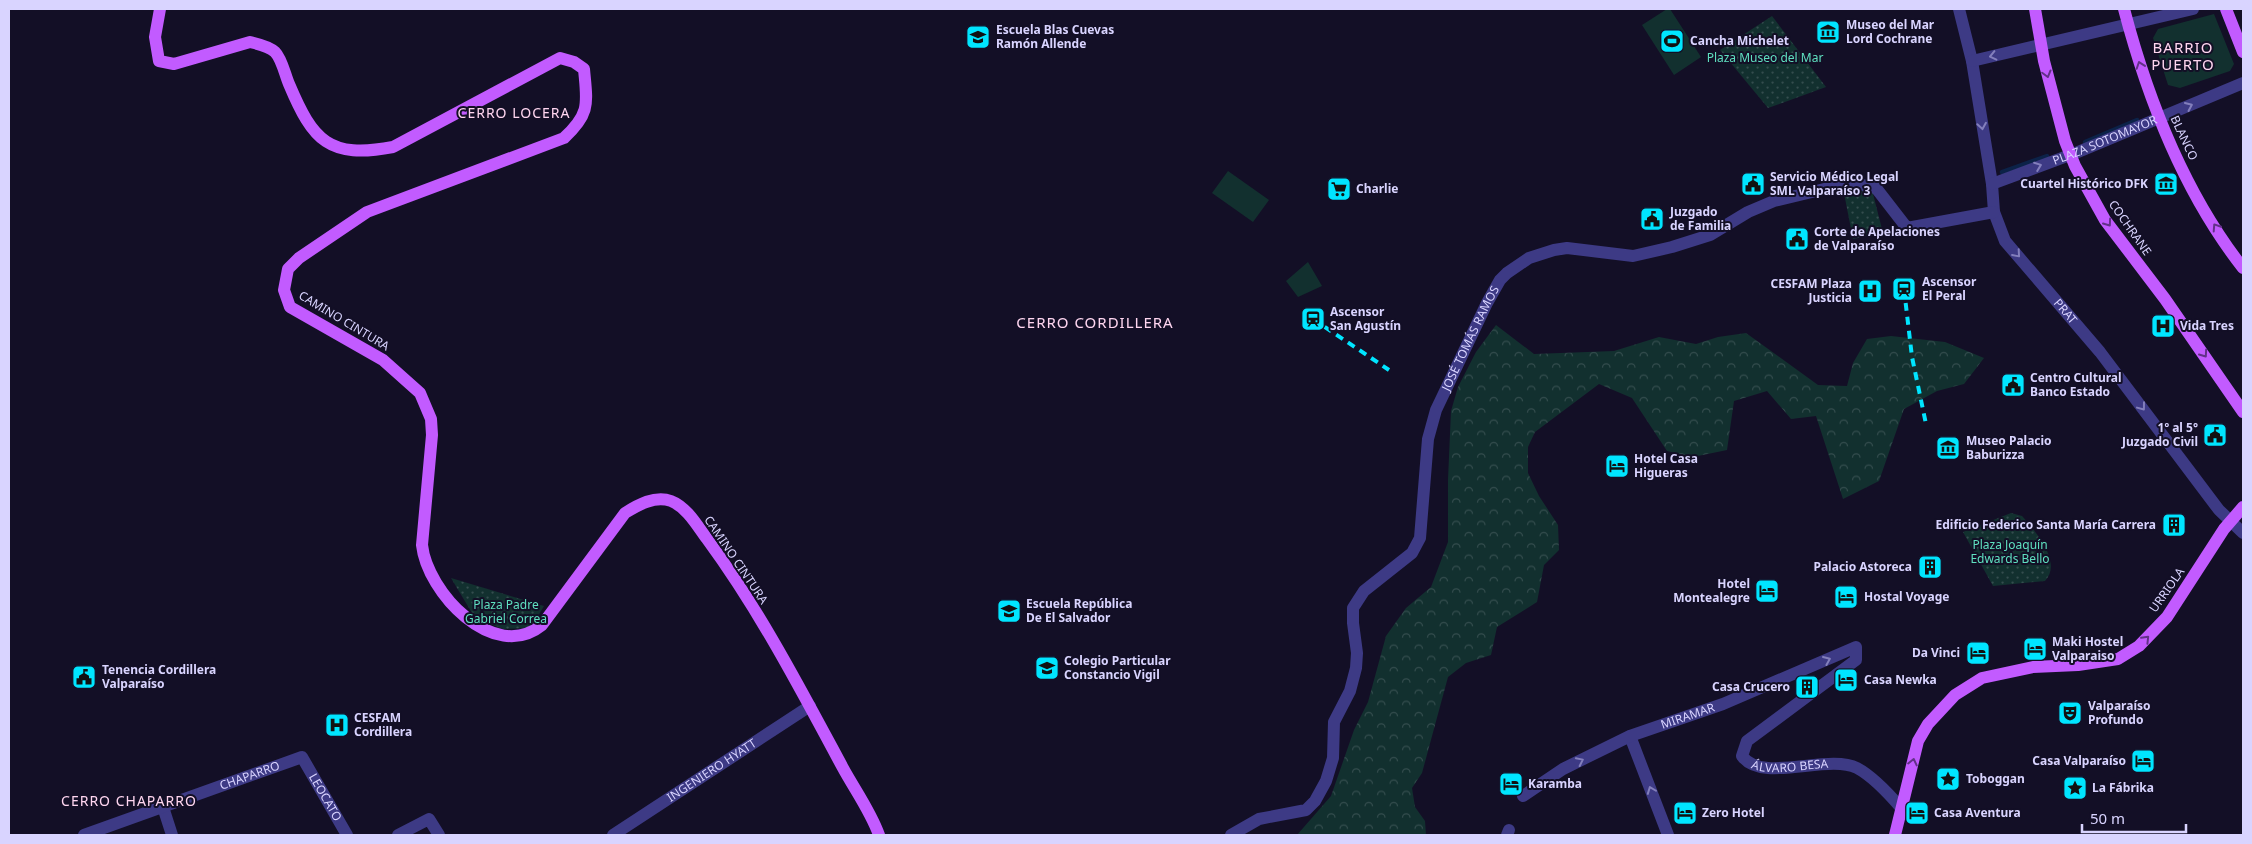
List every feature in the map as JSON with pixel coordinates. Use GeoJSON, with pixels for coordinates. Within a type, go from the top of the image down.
{"type":"FeatureCollection","features":[{"type":"Feature","properties":{"kind":"main road","name":"CAMINO CINTURA"},"geometry":{"type":"LineString","coordinates":[[160,9],[155,36],[158,61],[174,64],[250,42],[263,45],[276,52],[295,99],[313,132],[330,146],[350,151],[371,151],[393,147],[560,58],[574,62],[584,69],[587,105],[580,124],[564,138],[367,212],[299,258],[288,269],[284,290],[290,307],[383,360],[420,393],[432,419],[422,544],[424,558],[446,596],[464,616],[482,628],[505,637],[518,637],[532,633],[542,625],[625,513],[641,503],[657,499],[671,500],[693,520],[726,566],[770,636],[879,835]]}},
{"type":"Feature","properties":{"kind":"main road","name":"COCHRANE"},"geometry":{"type":"LineString","coordinates":[[2035,9],[2041,46],[2070,155],[2105,220],[2165,299],[2243,412]]}},
{"type":"Feature","properties":{"kind":"main road","name":"BLANCO"},"geometry":{"type":"LineString","coordinates":[[2124,9],[2137,59],[2160,118],[2198,200],[2243,268]]}},
{"type":"Feature","properties":{"kind":"main road"},"geometry":{"type":"LineString","coordinates":[[2226,9],[2243,52]]}},
{"type":"Feature","properties":{"kind":"main road","name":"URRIOLA"},"geometry":{"type":"LineString","coordinates":[[1895,835],[1918,741],[1928,724],[1955,695],[1982,678],[2032,667],[2078,665],[2118,658],[2138,646],[2167,617],[2230,522],[2243,507]]}},
{"type":"Feature","properties":{"kind":"street","name":"PRAT"},"geometry":{"type":"LineString","coordinates":[[1959,9],[1971,57],[1992,184],[1994,212],[2005,241],[2100,352],[2230,522],[2243,533]]}},
{"type":"Feature","properties":{"kind":"street"},"geometry":{"type":"LineString","coordinates":[[1971,57],[2041,46],[2193,9]]}},
{"type":"Feature","properties":{"kind":"street","name":"PLAZA SOTOMAYOR"},"geometry":{"type":"LineString","coordinates":[[1992,184],[2070,155],[2243,83]]}},
{"type":"Feature","properties":{"kind":"street","name":"JOSÉ TOMÁS RAMOS"},"geometry":{"type":"LineString","coordinates":[[1231,835],[1259,819],[1306,810],[1315,801],[1326,781],[1333,758],[1334,722],[1350,691],[1356,668],[1353,608],[1364,591],[1412,552],[1420,538],[1428,438],[1436,410],[1487,303],[1500,280],[1516,265],[1542,253],[1567,248],[1633,256],[1663,249],[1710,235],[1748,212],[1774,201],[1841,185],[1859,184],[1876,188],[1907,228],[1994,212]]}},
{"type":"Feature","properties":{"kind":"street","name":"ÁLVARO BESA"},"geometry":{"type":"LineString","coordinates":[[1856,647],[1858,656],[1856,660],[1747,741],[1742,756],[1747,763],[1758,766],[1788,768],[1840,763],[1856,768],[1877,784],[1902,810]]}},
{"type":"Feature","properties":{"kind":"street","name":"MIRAMAR"},"geometry":{"type":"LineString","coordinates":[[1523,796],[1563,769],[1630,736],[1723,704],[1856,647]]}},
{"type":"Feature","properties":{"kind":"street","name":"INGENIERO HYATT"},"geometry":{"type":"LineString","coordinates":[[613,835],[810,706]]}},
{"type":"Feature","properties":{"kind":"street"},"geometry":{"type":"LineString","coordinates":[[1630,736],[1668,835]]}},
{"type":"Feature","properties":{"kind":"street","name":"CHAPARRO"},"geometry":{"type":"LineString","coordinates":[[84,835],[302,757]]}},
{"type":"Feature","properties":{"kind":"street","name":"LEOCATO"},"geometry":{"type":"LineString","coordinates":[[302,757],[347,835]]}},
{"type":"Feature","properties":{"kind":"street"},"geometry":{"type":"LineString","coordinates":[[163,807],[172,835]]}},
{"type":"Feature","properties":{"kind":"street"},"geometry":{"type":"LineString","coordinates":[[398,835],[429,819],[439,835]]}},
{"type":"Feature","properties":{"kind":"green space","name":"Cancha Michelet"},"geometry":{"type":"Polygon","coordinates":[[[1670,9],[1701,57],[1674,75],[1642,25],[1670,9]]]}},
{"type":"Feature","properties":{"kind":"green space"},"geometry":{"type":"Polygon","coordinates":[[[2214,14],[2234,64],[2230,71],[2180,88],[2168,85],[2153,38],[2158,29],[2214,14]]]}},
{"type":"Feature","properties":{"kind":"green space","name":"Plaza Museo del Mar"},"geometry":{"type":"Polygon","coordinates":[[[1772,16],[1826,87],[1768,108],[1720,50],[1772,16]]]}},
{"type":"Feature","properties":{"kind":"green space"},"geometry":{"type":"Polygon","coordinates":[[[1228,171],[1269,200],[1253,222],[1212,193],[1228,171]]]}},
{"type":"Feature","properties":{"kind":"green space"},"geometry":{"type":"Polygon","coordinates":[[[1843,188],[1872,190],[1883,233],[1853,239],[1843,188]]]}},
{"type":"Feature","properties":{"kind":"green space"},"geometry":{"type":"Polygon","coordinates":[[[1308,262],[1322,286],[1298,297],[1286,281],[1308,262]]]}},
{"type":"Feature","properties":{"kind":"green space"},"geometry":{"type":"Polygon","coordinates":[[[1496,325],[1534,354],[1614,351],[1659,337],[1696,344],[1718,337],[1746,333],[1818,385],[1847,386],[1853,363],[1867,339],[1891,336],[1945,342],[1984,358],[1964,384],[1937,391],[1904,409],[1879,481],[1843,499],[1816,416],[1791,419],[1767,391],[1734,401],[1727,450],[1693,457],[1667,451],[1632,398],[1599,384],[1535,432],[1528,447],[1528,473],[1539,496],[1558,525],[1559,550],[1544,565],[1537,602],[1497,627],[1491,655],[1466,663],[1448,677],[1422,773],[1412,788],[1415,807],[1425,821],[1426,835],[1297,835],[1331,796],[1354,730],[1368,702],[1386,636],[1406,608],[1431,587],[1448,542],[1451,411],[1458,387],[1476,352],[1496,325]]]}},
{"type":"Feature","properties":{"kind":"green space","name":"Plaza Joaquín Edwards Bello"},"geometry":{"type":"Polygon","coordinates":[[[2011,513],[2022,516],[2045,547],[2051,565],[2050,573],[2045,581],[1993,586],[1963,532],[2011,513]]]}},
{"type":"Feature","properties":{"kind":"green space","name":"Plaza Padre Gabriel Correa"},"geometry":{"type":"Polygon","coordinates":[[[451,578],[544,606],[531,628],[503,629],[475,618],[451,578]]]}},
{"type":"Feature","properties":{"kind":"waterway"},"geometry":{"type":"LineString","coordinates":[[2085,142],[2137,120]]}},
{"type":"Feature","properties":{"kind":"waterway"},"geometry":{"type":"LineString","coordinates":[[2002,172],[2047,156]]}},
{"type":"Feature","properties":{"kind":"railway"},"geometry":{"type":"LineString","coordinates":[[1904,289],[1912,357],[1926,424]]}},
{"type":"Feature","properties":{"kind":"railway"},"geometry":{"type":"LineString","coordinates":[[1313,319],[1389,370]]}},
{"type":"Feature","properties":{"kind":"place","name":"Museo del Mar Lord Cochrane"},"geometry":{"type":"Point","coordinates":[1828,32]}},
{"type":"Feature","properties":{"kind":"place","name":"Escuela Blas Cuevas Ramón Allende"},"geometry":{"type":"Point","coordinates":[978,37]}},
{"type":"Feature","properties":{"kind":"place","name":"Cancha Michelet"},"geometry":{"type":"Point","coordinates":[1672,41]}},
{"type":"Feature","properties":{"kind":"place","name":"Servicio Médico Legal SML Valparaíso 3"},"geometry":{"type":"Point","coordinates":[1753,184]}},
{"type":"Feature","properties":{"kind":"place","name":"Cuartel Histórico DFK"},"geometry":{"type":"Point","coordinates":[2166,184]}},
{"type":"Feature","properties":{"kind":"place","name":"Charlie"},"geometry":{"type":"Point","coordinates":[1339,189]}},
{"type":"Feature","properties":{"kind":"place","name":"Juzgado de Familia"},"geometry":{"type":"Point","coordinates":[1652,219]}},
{"type":"Feature","properties":{"kind":"place","name":"Corte de Apelaciones de Valparaíso"},"geometry":{"type":"Point","coordinates":[1797,239]}},
{"type":"Feature","properties":{"kind":"place","name":"Ascensor El Peral"},"geometry":{"type":"Point","coordinates":[1904,289]}},
{"type":"Feature","properties":{"kind":"place","name":"CESFAM Plaza Justicia"},"geometry":{"type":"Point","coordinates":[1870,291]}},
{"type":"Feature","properties":{"kind":"place","name":"Ascensor San Agustín"},"geometry":{"type":"Point","coordinates":[1313,319]}},
{"type":"Feature","properties":{"kind":"place","name":"Vida Tres"},"geometry":{"type":"Point","coordinates":[2163,326]}},
{"type":"Feature","properties":{"kind":"place","name":"Centro Cultural Banco Estado"},"geometry":{"type":"Point","coordinates":[2013,385]}},
{"type":"Feature","properties":{"kind":"place","name":"1º al 5° Juzgado Civil"},"geometry":{"type":"Point","coordinates":[2215,435]}},
{"type":"Feature","properties":{"kind":"place","name":"Museo Palacio Baburizza"},"geometry":{"type":"Point","coordinates":[1948,448]}},
{"type":"Feature","properties":{"kind":"place","name":"Hotel Casa Higueras"},"geometry":{"type":"Point","coordinates":[1617,466]}},
{"type":"Feature","properties":{"kind":"place","name":"Edificio Federico Santa María Carrera"},"geometry":{"type":"Point","coordinates":[2174,525]}},
{"type":"Feature","properties":{"kind":"place","name":"Palacio Astoreca"},"geometry":{"type":"Point","coordinates":[1930,567]}},
{"type":"Feature","properties":{"kind":"place","name":"Hotel Montealegre"},"geometry":{"type":"Point","coordinates":[1767,591]}},
{"type":"Feature","properties":{"kind":"place","name":"Hostal Voyage"},"geometry":{"type":"Point","coordinates":[1846,597]}},
{"type":"Feature","properties":{"kind":"place","name":"Escuela República De El Salvador"},"geometry":{"type":"Point","coordinates":[1009,611]}},
{"type":"Feature","properties":{"kind":"place","name":"Maki Hostel Valparaiso"},"geometry":{"type":"Point","coordinates":[2035,649]}},
{"type":"Feature","properties":{"kind":"place","name":"Da Vinci"},"geometry":{"type":"Point","coordinates":[1978,653]}},
{"type":"Feature","properties":{"kind":"place","name":"Colegio Particular Constancio Vigil"},"geometry":{"type":"Point","coordinates":[1047,668]}},
{"type":"Feature","properties":{"kind":"place","name":"Tenencia Cordillera Valparaíso"},"geometry":{"type":"Point","coordinates":[84,677]}},
{"type":"Feature","properties":{"kind":"place","name":"Casa Newka"},"geometry":{"type":"Point","coordinates":[1846,680]}},
{"type":"Feature","properties":{"kind":"place","name":"Casa Crucero"},"geometry":{"type":"Point","coordinates":[1807,687]}},
{"type":"Feature","properties":{"kind":"place","name":"Valparaíso Profundo"},"geometry":{"type":"Point","coordinates":[2070,713]}},
{"type":"Feature","properties":{"kind":"place","name":"CESFAM Cordillera"},"geometry":{"type":"Point","coordinates":[337,725]}},
{"type":"Feature","properties":{"kind":"place","name":"Casa Valparaíso"},"geometry":{"type":"Point","coordinates":[2143,761]}},
{"type":"Feature","properties":{"kind":"place","name":"Toboggan"},"geometry":{"type":"Point","coordinates":[1948,779]}},
{"type":"Feature","properties":{"kind":"place","name":"Karamba"},"geometry":{"type":"Point","coordinates":[1511,784]}},
{"type":"Feature","properties":{"kind":"place","name":"La Fábrika"},"geometry":{"type":"Point","coordinates":[2075,788]}},
{"type":"Feature","properties":{"kind":"place","name":"Zero Hotel"},"geometry":{"type":"Point","coordinates":[1685,813]}},
{"type":"Feature","properties":{"kind":"place","name":"Casa Aventura"},"geometry":{"type":"Point","coordinates":[1917,813]}},
{"type":"Feature","properties":{"kind":"district","name":"BARRIO PUERTO"},"geometry":{"type":"Point","coordinates":[2183,56]}},
{"type":"Feature","properties":{"kind":"district","name":"CERRO LOCERA"},"geometry":{"type":"Point","coordinates":[514,113]}},
{"type":"Feature","properties":{"kind":"district","name":"CERRO CORDILLERA"},"geometry":{"type":"Point","coordinates":[1095,323]}},
{"type":"Feature","properties":{"kind":"district","name":"CERRO CHAPARRO"},"geometry":{"type":"Point","coordinates":[129,801]}}]}
